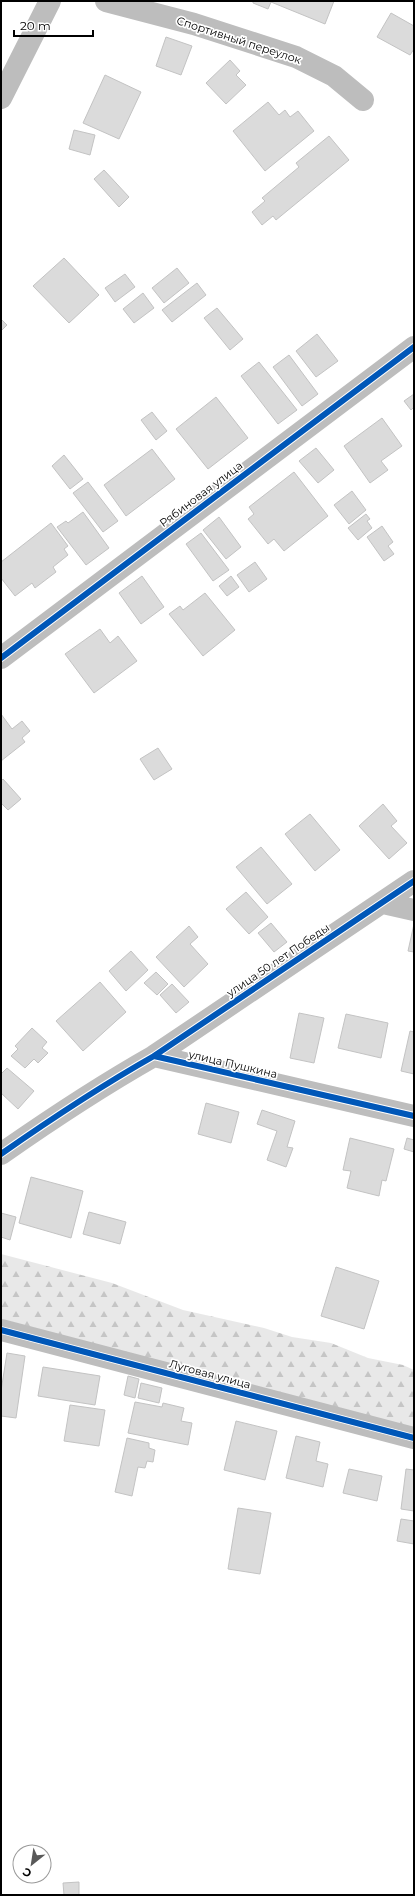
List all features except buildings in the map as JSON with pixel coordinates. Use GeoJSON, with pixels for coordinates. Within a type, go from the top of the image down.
{"type":"FeatureCollection","features":[{"type":"Feature","properties":{"kind":"street"},"geometry":{"type":"LineString","coordinates":[[1,98],[50,1]]}},
{"type":"Feature","properties":{"kind":"street","name":"Спортивный переулок"},"geometry":{"type":"LineString","coordinates":[[106,1],[194,24],[296,57],[334,76],[363,100]]}},
{"type":"Feature","properties":{"kind":"street","name":"Рябиновая улица"},"geometry":{"type":"LineString","coordinates":[[1,658],[414,347]]}},
{"type":"Feature","properties":{"kind":"street","name":"улица 50 лет Победы"},"geometry":{"type":"LineString","coordinates":[[154,1056],[414,881]]}},
{"type":"Feature","properties":{"kind":"street"},"geometry":{"type":"LineString","coordinates":[[383,902],[414,910]]}},
{"type":"Feature","properties":{"kind":"street"},"geometry":{"type":"LineString","coordinates":[[1,1154],[60,1112],[107,1082],[154,1056]]}},
{"type":"Feature","properties":{"kind":"street","name":"улица Пушкина"},"geometry":{"type":"LineString","coordinates":[[154,1056],[414,1116]]}},
{"type":"Feature","properties":{"kind":"street","name":"Луговая улица"},"geometry":{"type":"LineString","coordinates":[[1,1330],[414,1438]]}},
{"type":"Feature","properties":{"kind":"green space"},"geometry":{"type":"Polygon","coordinates":[[[1,1254],[112,1283],[183,1310],[264,1328],[292,1337],[331,1343],[368,1358],[403,1365],[414,1370],[414,1429],[1,1319],[1,1254]]]}},
{"type":"Feature","properties":{"kind":"cycle path"},"geometry":{"type":"LineString","coordinates":[[1,658],[414,347]]}},
{"type":"Feature","properties":{"kind":"cycle path"},"geometry":{"type":"LineString","coordinates":[[154,1056],[414,881]]}},
{"type":"Feature","properties":{"kind":"cycle path"},"geometry":{"type":"LineString","coordinates":[[1,1154],[76,1103],[154,1056],[414,1116]]}},
{"type":"Feature","properties":{"kind":"cycle path"},"geometry":{"type":"LineString","coordinates":[[1,1330],[414,1438]]}}]}
